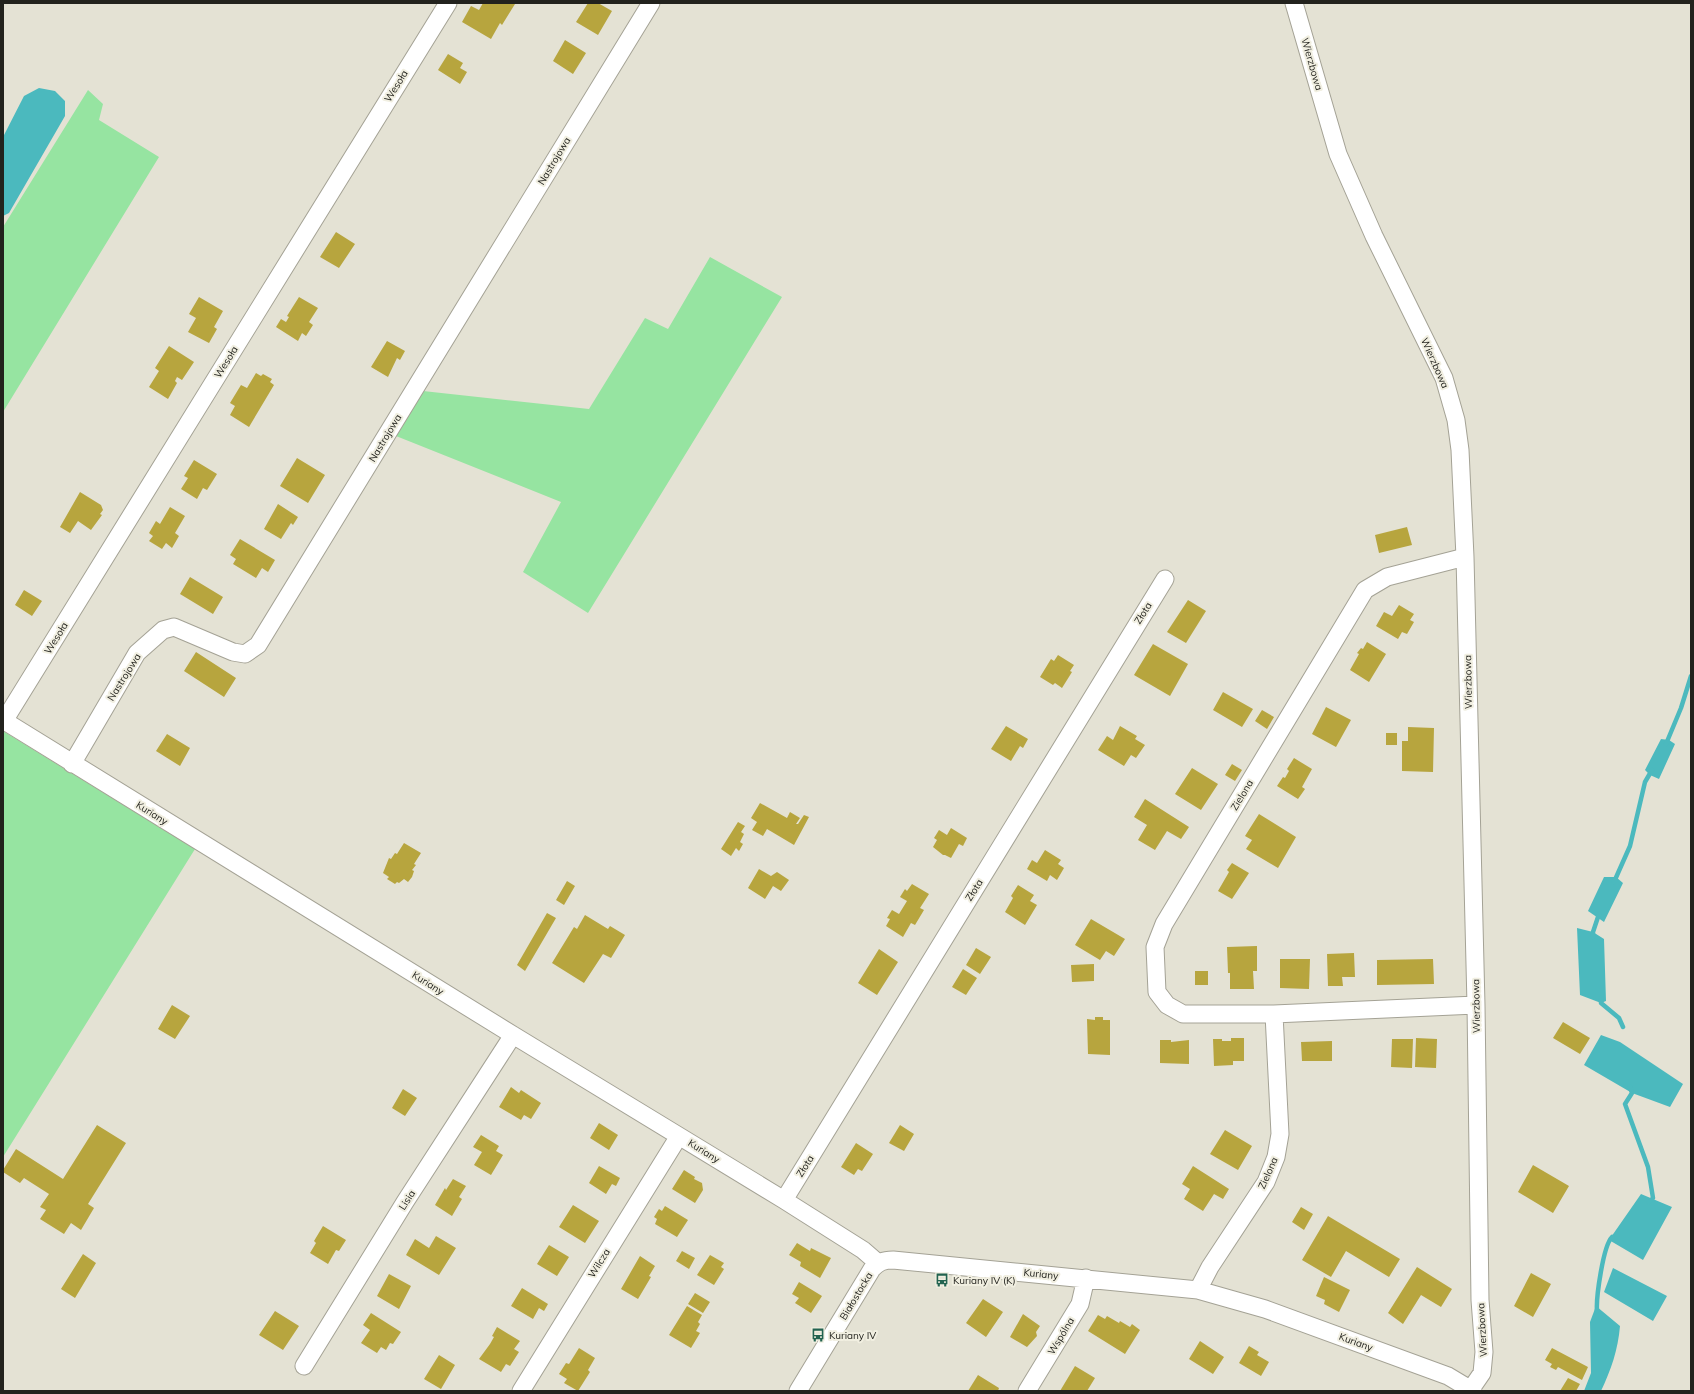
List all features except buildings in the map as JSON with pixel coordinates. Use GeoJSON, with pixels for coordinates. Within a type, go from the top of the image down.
{"type":"FeatureCollection","features":[{"type":"Feature","properties":{"kind":"street","name":"Wesoła"},"geometry":{"type":"LineString","coordinates":[[4,721],[448,3]]}},
{"type":"Feature","properties":{"kind":"street","name":"Nastrojowa"},"geometry":{"type":"LineString","coordinates":[[72,764],[137,653],[163,630],[174,627],[233,652],[245,654],[258,645],[651,3]]}},
{"type":"Feature","properties":{"kind":"street","name":"Wierzbowa"},"geometry":{"type":"LineString","coordinates":[[1294,3],[1338,154],[1374,236],[1444,378],[1456,420],[1460,450],[1465,557],[1476,1005],[1480,1300],[1484,1352],[1482,1373],[1472,1390]]}},
{"type":"Feature","properties":{"kind":"street","name":"Zielona"},"geometry":{"type":"LineString","coordinates":[[1465,557],[1386,577],[1365,590],[1164,924],[1155,947],[1157,992],[1167,1004],[1183,1014],[1274,1014],[1476,1005]]}},
{"type":"Feature","properties":{"kind":"street","name":"Złota"},"geometry":{"type":"LineString","coordinates":[[784,1200],[1164,579]]}},
{"type":"Feature","properties":{"kind":"street","name":"Kuriany"},"geometry":{"type":"LineString","coordinates":[[4,721],[513,1035],[784,1200],[863,1250],[878,1263],[884,1260],[892,1260],[1198,1290],[1265,1309],[1448,1376],[1472,1390]]}},
{"type":"Feature","properties":{"kind":"street","name":"Zielona"},"geometry":{"type":"LineString","coordinates":[[1198,1290],[1210,1267],[1266,1182],[1276,1157],[1280,1134],[1274,1014]]}},
{"type":"Feature","properties":{"kind":"street","name":"Lisia"},"geometry":{"type":"LineString","coordinates":[[304,1366],[405,1202],[513,1035]]}},
{"type":"Feature","properties":{"kind":"street","name":"Wilcza"},"geometry":{"type":"LineString","coordinates":[[521,1391],[679,1136]]}},
{"type":"Feature","properties":{"kind":"street","name":"Białostocka"},"geometry":{"type":"LineString","coordinates":[[798,1391],[872,1269],[878,1263]]}},
{"type":"Feature","properties":{"kind":"street","name":"Wspólna"},"geometry":{"type":"LineString","coordinates":[[1027,1391],[1080,1304],[1086,1278]]}},
{"type":"Feature","properties":{"kind":"green space"},"geometry":{"type":"Polygon","coordinates":[[[88,90],[103,104],[99,120],[159,157],[3,412],[3,227],[88,90]]]}},
{"type":"Feature","properties":{"kind":"green space"},"geometry":{"type":"Polygon","coordinates":[[[710,257],[782,297],[588,613],[523,572],[561,502],[396,436],[423,391],[589,409],[645,318],[668,329],[710,257]]]}},
{"type":"Feature","properties":{"kind":"green space"},"geometry":{"type":"Polygon","coordinates":[[[3,731],[195,849],[3,1157],[3,731]]]}},
{"type":"Feature","properties":{"kind":"water"},"geometry":{"type":"Polygon","coordinates":[[[39,88],[55,91],[65,101],[65,116],[9,213],[3,216],[3,137],[24,96],[39,88]]]}},
{"type":"Feature","properties":{"kind":"water"},"geometry":{"type":"Polygon","coordinates":[[[1661,739],[1669,740],[1675,744],[1659,779],[1650,775],[1645,770],[1661,739]]]}},
{"type":"Feature","properties":{"kind":"water"},"geometry":{"type":"Polygon","coordinates":[[[1604,877],[1616,877],[1623,883],[1604,922],[1588,911],[1604,877]]]}},
{"type":"Feature","properties":{"kind":"water"},"geometry":{"type":"Polygon","coordinates":[[[1577,928],[1593,932],[1604,939],[1606,1001],[1601,1003],[1580,995],[1577,928]]]}},
{"type":"Feature","properties":{"kind":"water"},"geometry":{"type":"Polygon","coordinates":[[[1601,1035],[1620,1042],[1683,1084],[1670,1107],[1632,1093],[1584,1065],[1601,1035]]]}},
{"type":"Feature","properties":{"kind":"water"},"geometry":{"type":"Polygon","coordinates":[[[1641,1194],[1672,1207],[1643,1260],[1609,1240],[1641,1194]]]}},
{"type":"Feature","properties":{"kind":"water"},"geometry":{"type":"Polygon","coordinates":[[[1613,1268],[1667,1296],[1653,1321],[1604,1292],[1613,1268]]]}},
{"type":"Feature","properties":{"kind":"water"},"geometry":{"type":"Polygon","coordinates":[[[1596,1306],[1620,1326],[1618,1343],[1614,1360],[1601,1391],[1584,1391],[1591,1373],[1590,1322],[1596,1306]]]}},
{"type":"Feature","properties":{"kind":"waterway"},"geometry":{"type":"LineString","coordinates":[[1666,744],[1681,708],[1691,676]]}},
{"type":"Feature","properties":{"kind":"waterway"},"geometry":{"type":"LineString","coordinates":[[1614,882],[1630,846],[1645,782],[1652,770]]}},
{"type":"Feature","properties":{"kind":"waterway"},"geometry":{"type":"LineString","coordinates":[[1593,937],[1593,932],[1599,914]]}},
{"type":"Feature","properties":{"kind":"waterway"},"geometry":{"type":"LineString","coordinates":[[1601,998],[1601,1003],[1619,1018],[1623,1027]]}},
{"type":"Feature","properties":{"kind":"waterway"},"geometry":{"type":"LineString","coordinates":[[1630,1087],[1632,1093],[1625,1104],[1648,1167],[1653,1198],[1649,1202]]}},
{"type":"Feature","properties":{"kind":"waterway"},"geometry":{"type":"LineString","coordinates":[[1597,1311],[1599,1284],[1603,1261],[1612,1237]]}},
{"type":"Feature","properties":{"kind":"place","name":"Kuriany IV (K)"},"geometry":{"type":"Point","coordinates":[942,1280]}},
{"type":"Feature","properties":{"kind":"place","name":"Kuriany IV"},"geometry":{"type":"Point","coordinates":[818,1335]}}]}
